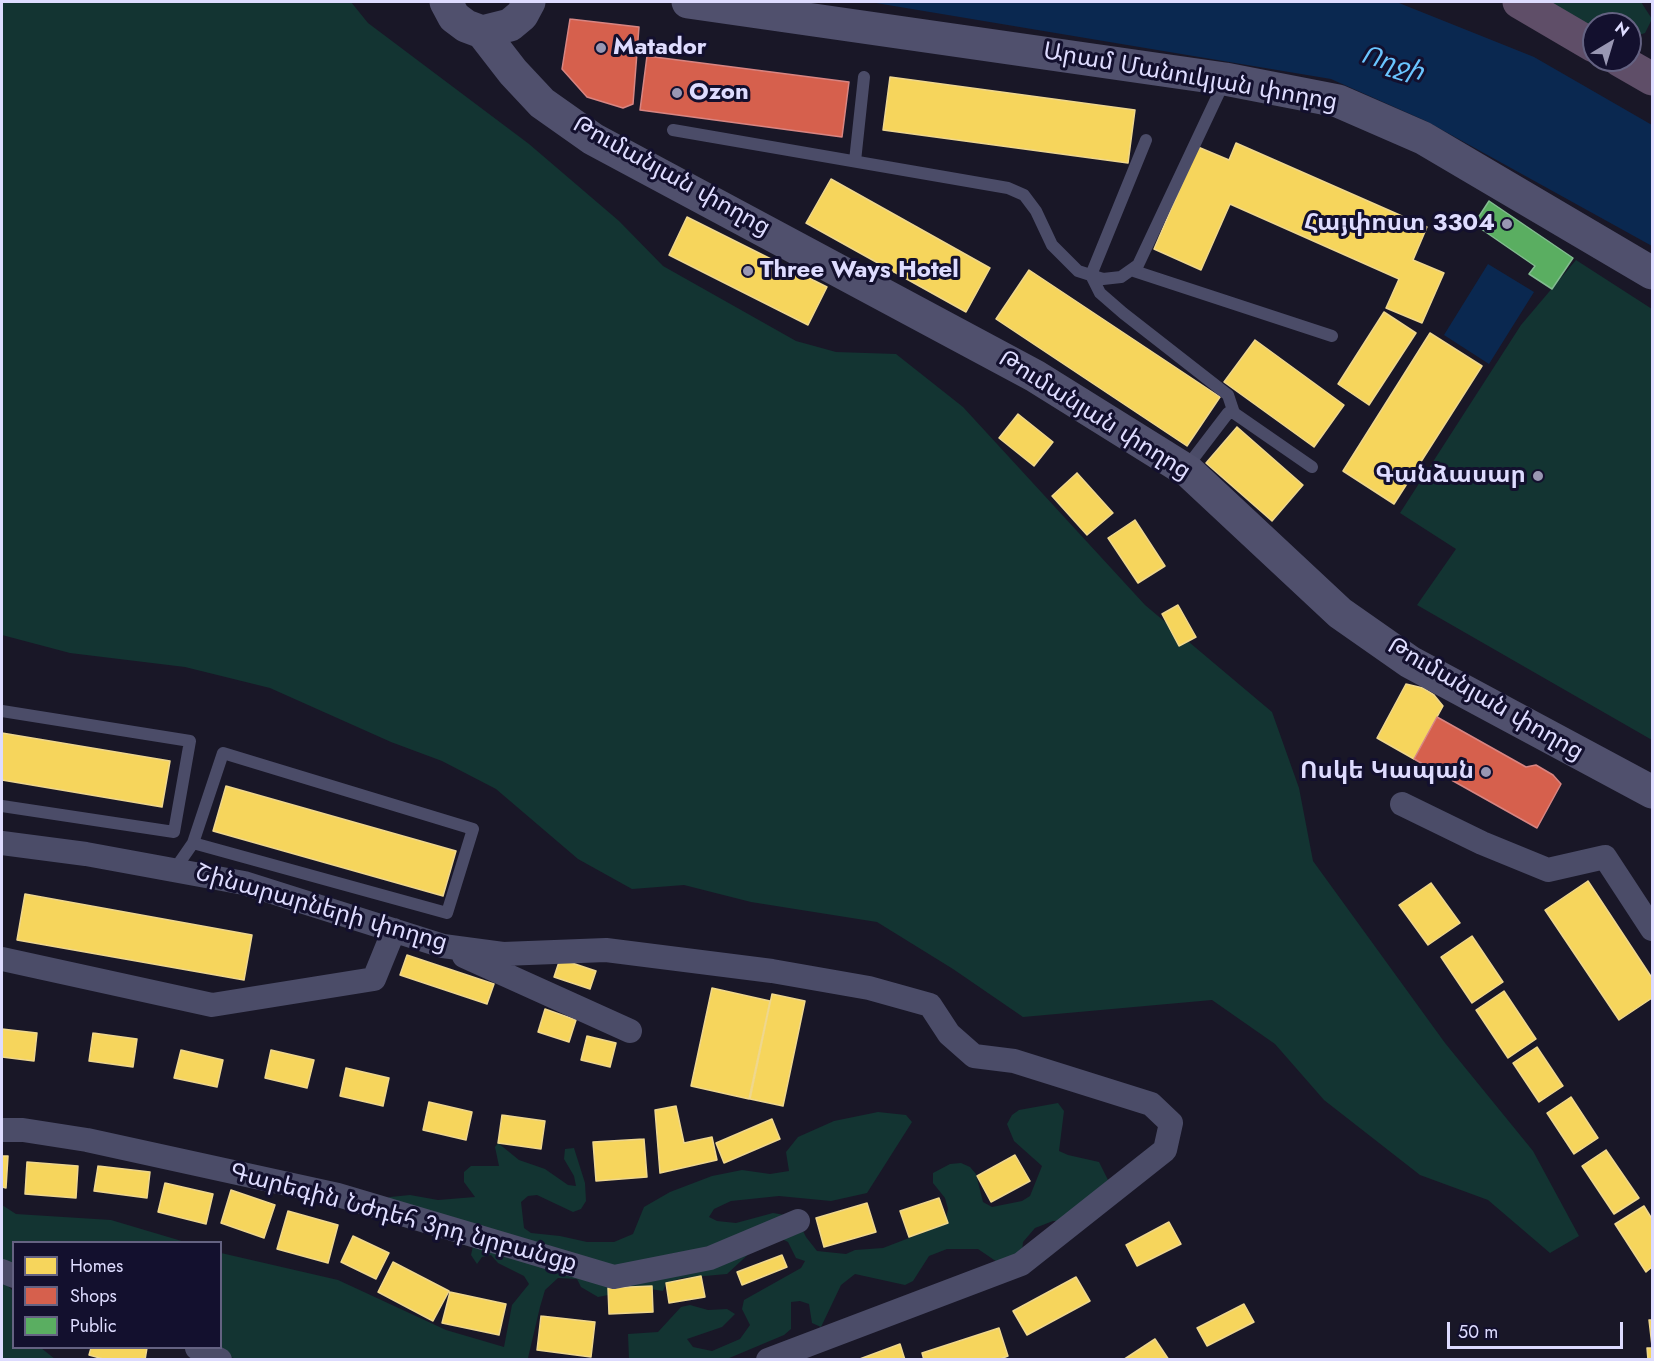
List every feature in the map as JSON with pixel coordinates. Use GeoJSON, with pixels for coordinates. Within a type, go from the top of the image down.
{"type":"FeatureCollection","features":[{"type":"Feature","properties":{"kind":"highway"},"geometry":{"type":"LineString","coordinates":[[1519,2],[1582,39]]}},
{"type":"Feature","properties":{"kind":"street"},"geometry":{"type":"LineString","coordinates":[[446,2],[454,17],[466,26],[507,20]]}},
{"type":"Feature","properties":{"kind":"street","name":"Արամ Մանուկյան փողոց"},"geometry":{"type":"LineString","coordinates":[[688,2],[1225,80],[1338,101],[1412,134],[1653,273]]}},
{"type":"Feature","properties":{"kind":"street","name":"Թումանյան փողոց"},"geometry":{"type":"LineString","coordinates":[[507,20],[513,72],[542,103],[593,139],[1035,376],[1185,469],[1340,613],[1410,662],[1653,792]]}},
{"type":"Feature","properties":{"kind":"street"},"geometry":{"type":"LineString","coordinates":[[1402,804],[1482,843],[1548,870],[1605,857],[1653,929]]}},
{"type":"Feature","properties":{"kind":"street","name":"Շինարարների փողոց"},"geometry":{"type":"LineString","coordinates":[[2,843],[175,869],[244,883],[442,946],[503,954],[606,950],[772,971],[869,988],[930,1005],[949,1034],[974,1056],[1014,1061],[1151,1104],[1171,1123],[1165,1150],[1021,1264],[768,1359]]}},
{"type":"Feature","properties":{"kind":"street"},"geometry":{"type":"LineString","coordinates":[[2,959],[212,1005],[374,979],[394,930]]}},
{"type":"Feature","properties":{"kind":"street"},"geometry":{"type":"LineString","coordinates":[[442,946],[630,1031]]}},
{"type":"Feature","properties":{"kind":"street","name":"Գարեգին Նժդեհ 3րդ նրբանցք"},"geometry":{"type":"LineString","coordinates":[[2,1131],[23,1130],[87,1140],[338,1195],[614,1277],[710,1258],[798,1221]]}},
{"type":"Feature","properties":{"kind":"street"},"geometry":{"type":"LineString","coordinates":[[201,1349],[220,1359]]}},
{"type":"Feature","properties":{"kind":"lane"},"geometry":{"type":"LineString","coordinates":[[855,161],[864,77]]}},
{"type":"Feature","properties":{"kind":"lane"},"geometry":{"type":"LineString","coordinates":[[673,130],[996,185],[1024,195],[1036,211],[1052,245],[1078,271],[1103,279],[1121,277],[1138,265],[1225,80]]}},
{"type":"Feature","properties":{"kind":"lane"},"geometry":{"type":"LineString","coordinates":[[1091,275],[1146,140]]}},
{"type":"Feature","properties":{"kind":"lane"},"geometry":{"type":"LineString","coordinates":[[1131,270],[1332,336]]}},
{"type":"Feature","properties":{"kind":"lane"},"geometry":{"type":"LineString","coordinates":[[1091,275],[1100,292],[1122,313],[1228,395],[1234,412],[1312,467]]}},
{"type":"Feature","properties":{"kind":"lane"},"geometry":{"type":"LineString","coordinates":[[1185,469],[1228,413],[1234,412]]}},
{"type":"Feature","properties":{"kind":"lane"},"geometry":{"type":"LineString","coordinates":[[2,711],[190,741],[174,832],[2,806]]}},
{"type":"Feature","properties":{"kind":"lane"},"geometry":{"type":"LineString","coordinates":[[175,869],[193,843],[223,753],[473,829],[447,914],[193,843]]}},
{"type":"Feature","properties":{"kind":"green space"},"geometry":{"type":"Polygon","coordinates":[[[2,2],[351,2],[368,23],[529,144],[619,221],[663,266],[796,341],[836,352],[896,354],[963,407],[1145,605],[1272,712],[1299,788],[1313,861],[1445,1043],[1533,1151],[1579,1236],[1550,1253],[1488,1200],[1420,1175],[1324,1100],[1275,1044],[1212,1000],[1023,1017],[953,969],[877,922],[751,902],[684,885],[632,889],[578,859],[496,789],[442,761],[391,742],[270,688],[185,667],[70,653],[2,635],[2,2]]]}},
{"type":"Feature","properties":{"kind":"green space"},"geometry":{"type":"Polygon","coordinates":[[[1544,2],[1641,2],[1652,19],[1645,33],[1642,34],[1642,12],[1582,12],[1582,23],[1544,2]]]}},
{"type":"Feature","properties":{"kind":"green space","name":"Գանձասար"},"geometry":{"type":"Polygon","coordinates":[[[1576,260],[1652,309],[1652,740],[1417,605],[1456,549],[1400,513],[1521,325],[1576,260]]]}},
{"type":"Feature","properties":{"kind":"green space"},"geometry":{"type":"Polygon","coordinates":[[[1058,1103],[1064,1111],[1059,1151],[1099,1162],[1108,1180],[1063,1221],[1053,1221],[1035,1228],[1023,1242],[1022,1252],[1003,1266],[978,1249],[947,1249],[929,1256],[913,1281],[905,1285],[855,1274],[841,1285],[821,1327],[812,1323],[809,1304],[800,1301],[791,1302],[791,1329],[784,1335],[727,1359],[629,1359],[628,1334],[658,1332],[681,1307],[690,1305],[708,1310],[727,1309],[735,1314],[722,1327],[687,1339],[693,1347],[712,1351],[740,1339],[750,1325],[742,1309],[744,1300],[801,1268],[805,1261],[796,1258],[788,1242],[780,1238],[754,1249],[727,1274],[682,1278],[666,1283],[663,1291],[644,1288],[598,1297],[581,1287],[577,1279],[558,1278],[545,1290],[540,1307],[528,1358],[538,1359],[240,1360],[205,1349],[222,1349],[222,1253],[338,1280],[446,1330],[504,1347],[512,1305],[529,1284],[524,1276],[498,1263],[491,1255],[482,1257],[477,1264],[471,1255],[475,1237],[382,1201],[390,1197],[410,1195],[438,1200],[475,1197],[464,1182],[464,1172],[471,1166],[499,1166],[495,1147],[498,1143],[519,1160],[545,1169],[568,1185],[576,1186],[574,1176],[564,1159],[565,1149],[574,1148],[585,1183],[586,1201],[581,1209],[573,1212],[537,1195],[528,1196],[521,1202],[524,1228],[531,1233],[587,1242],[614,1242],[633,1234],[644,1207],[670,1192],[712,1176],[742,1170],[770,1174],[789,1171],[786,1152],[798,1137],[834,1121],[878,1112],[906,1115],[912,1122],[867,1193],[831,1201],[779,1196],[731,1201],[714,1209],[709,1217],[717,1221],[736,1223],[773,1213],[791,1216],[798,1221],[806,1237],[817,1251],[846,1254],[855,1250],[883,1248],[930,1230],[946,1219],[948,1209],[945,1198],[933,1183],[933,1173],[950,1164],[961,1163],[970,1167],[976,1174],[983,1202],[992,1207],[1022,1201],[1030,1196],[1042,1166],[1014,1141],[1007,1124],[1012,1115],[1019,1110],[1058,1103]]]}},
{"type":"Feature","properties":{"kind":"green space"},"geometry":{"type":"Polygon","coordinates":[[[2,1205],[16,1214],[111,1220],[182,1241],[12,1241],[12,1271],[2,1265],[2,1205]]]}},
{"type":"Feature","properties":{"kind":"green space"},"geometry":{"type":"Polygon","coordinates":[[[2,1280],[12,1290],[12,1349],[42,1349],[55,1359],[2,1360],[2,1280]]]}},
{"type":"Feature","properties":{"kind":"water","name":"Ողջի"},"geometry":{"type":"Polygon","coordinates":[[[870,2],[1399,3],[1534,57],[1652,125],[1652,246],[1426,121],[1331,79],[870,2]]]}},
{"type":"Feature","properties":{"kind":"water"},"geometry":{"type":"Polygon","coordinates":[[[1488,264],[1534,292],[1489,364],[1444,335],[1488,264]]]}},
{"type":"Feature","properties":{"kind":"building: Homes"},"geometry":{"type":"Polygon","coordinates":[[[890,77],[1135,110],[1128,163],[883,130],[890,77]]]}},
{"type":"Feature","properties":{"kind":"building: Homes"},"geometry":{"type":"Polygon","coordinates":[[[1236,143],[1427,227],[1413,260],[1444,273],[1422,323],[1386,308],[1399,279],[1230,204],[1201,270],[1154,249],[1198,147],[1229,160],[1236,143]]]}},
{"type":"Feature","properties":{"kind":"building: Homes"},"geometry":{"type":"Polygon","coordinates":[[[831,179],[990,268],[966,312],[806,223],[831,179]]]}},
{"type":"Feature","properties":{"kind":"building: Homes","name":"Three Ways Hotel"},"geometry":{"type":"Polygon","coordinates":[[[687,217],[827,287],[808,325],[669,255],[687,217]]]}},
{"type":"Feature","properties":{"kind":"building: Homes"},"geometry":{"type":"Polygon","coordinates":[[[1029,270],[1220,397],[1187,446],[996,319],[1029,270]]]}},
{"type":"Feature","properties":{"kind":"building: Homes"},"geometry":{"type":"Polygon","coordinates":[[[1384,312],[1416,333],[1369,405],[1338,384],[1384,312]]]}},
{"type":"Feature","properties":{"kind":"building: Homes"},"geometry":{"type":"Polygon","coordinates":[[[1430,333],[1482,366],[1394,504],[1343,471],[1430,333]]]}},
{"type":"Feature","properties":{"kind":"building: Homes"},"geometry":{"type":"Polygon","coordinates":[[[1255,340],[1344,405],[1314,447],[1224,382],[1255,340]]]}},
{"type":"Feature","properties":{"kind":"building: Homes"},"geometry":{"type":"Polygon","coordinates":[[[1018,414],[1053,442],[1034,466],[999,438],[1018,414]]]}},
{"type":"Feature","properties":{"kind":"building: Homes"},"geometry":{"type":"Polygon","coordinates":[[[1237,427],[1303,485],[1272,521],[1206,463],[1237,427]]]}},
{"type":"Feature","properties":{"kind":"building: Homes"},"geometry":{"type":"Polygon","coordinates":[[[1077,473],[1113,513],[1087,535],[1052,496],[1077,473]]]}},
{"type":"Feature","properties":{"kind":"building: Homes"},"geometry":{"type":"Polygon","coordinates":[[[1135,520],[1165,566],[1138,583],[1108,538],[1135,520]]]}},
{"type":"Feature","properties":{"kind":"building: Homes"},"geometry":{"type":"Polygon","coordinates":[[[1178,605],[1196,637],[1179,646],[1162,614],[1178,605]]]}},
{"type":"Feature","properties":{"kind":"building: Homes"},"geometry":{"type":"Polygon","coordinates":[[[1406,684],[1423,688],[1434,695],[1443,706],[1414,759],[1377,738],[1406,684]]]}},
{"type":"Feature","properties":{"kind":"building: Homes"},"geometry":{"type":"Polygon","coordinates":[[[2,733],[170,761],[162,807],[2,780],[2,733]]]}},
{"type":"Feature","properties":{"kind":"building: Homes"},"geometry":{"type":"Polygon","coordinates":[[[226,786],[456,851],[443,896],[213,831],[226,786]]]}},
{"type":"Feature","properties":{"kind":"building: Homes"},"geometry":{"type":"Polygon","coordinates":[[[1588,881],[1652,978],[1652,998],[1619,1020],[1545,910],[1588,881]]]}},
{"type":"Feature","properties":{"kind":"building: Homes"},"geometry":{"type":"Polygon","coordinates":[[[1431,883],[1460,923],[1428,945],[1399,905],[1431,883]]]}},
{"type":"Feature","properties":{"kind":"building: Homes"},"geometry":{"type":"Polygon","coordinates":[[[25,894],[252,935],[244,980],[17,940],[25,894]]]}},
{"type":"Feature","properties":{"kind":"building: Homes"},"geometry":{"type":"Polygon","coordinates":[[[1472,936],[1503,982],[1472,1003],[1441,957],[1472,936]]]}},
{"type":"Feature","properties":{"kind":"building: Homes"},"geometry":{"type":"Polygon","coordinates":[[[407,955],[494,984],[487,1004],[400,975],[407,955]]]}},
{"type":"Feature","properties":{"kind":"building: Homes"},"geometry":{"type":"Polygon","coordinates":[[[560,959],[596,971],[590,989],[554,977],[560,959]]]}},
{"type":"Feature","properties":{"kind":"building: Homes"},"geometry":{"type":"Polygon","coordinates":[[[712,988],[770,1001],[749,1099],[691,1086],[712,988]]]}},
{"type":"Feature","properties":{"kind":"building: Homes"},"geometry":{"type":"Polygon","coordinates":[[[1504,991],[1536,1039],[1508,1058],[1476,1010],[1504,991]]]}},
{"type":"Feature","properties":{"kind":"building: Homes"},"geometry":{"type":"Polygon","coordinates":[[[772,994],[805,1001],[783,1106],[750,1099],[772,994]]]}},
{"type":"Feature","properties":{"kind":"building: Homes"},"geometry":{"type":"Polygon","coordinates":[[[545,1009],[576,1020],[569,1042],[538,1032],[545,1009]]]}},
{"type":"Feature","properties":{"kind":"building: Homes"},"geometry":{"type":"Polygon","coordinates":[[[2,1029],[37,1033],[34,1061],[2,1057],[2,1029]]]}},
{"type":"Feature","properties":{"kind":"building: Homes"},"geometry":{"type":"Polygon","coordinates":[[[93,1033],[137,1039],[133,1067],[89,1061],[93,1033]]]}},
{"type":"Feature","properties":{"kind":"building: Homes"},"geometry":{"type":"Polygon","coordinates":[[[587,1036],[616,1043],[610,1067],[581,1060],[587,1036]]]}},
{"type":"Feature","properties":{"kind":"building: Homes"},"geometry":{"type":"Polygon","coordinates":[[[1537,1047],[1563,1086],[1539,1102],[1513,1063],[1537,1047]]]}},
{"type":"Feature","properties":{"kind":"building: Homes"},"geometry":{"type":"Polygon","coordinates":[[[181,1050],[223,1060],[217,1087],[174,1078],[181,1050]]]}},
{"type":"Feature","properties":{"kind":"building: Homes"},"geometry":{"type":"Polygon","coordinates":[[[271,1050],[314,1060],[307,1088],[265,1078],[271,1050]]]}},
{"type":"Feature","properties":{"kind":"building: Homes"},"geometry":{"type":"Polygon","coordinates":[[[346,1068],[389,1078],[383,1106],[340,1096],[346,1068]]]}},
{"type":"Feature","properties":{"kind":"building: Homes"},"geometry":{"type":"Polygon","coordinates":[[[1571,1097],[1598,1138],[1574,1154],[1547,1113],[1571,1097]]]}},
{"type":"Feature","properties":{"kind":"building: Homes"},"geometry":{"type":"Polygon","coordinates":[[[429,1102],[472,1112],[466,1140],[423,1130],[429,1102]]]}},
{"type":"Feature","properties":{"kind":"building: Homes"},"geometry":{"type":"Polygon","coordinates":[[[676,1106],[684,1143],[712,1137],[717,1160],[660,1173],[655,1110],[676,1106]]]}},
{"type":"Feature","properties":{"kind":"building: Homes"},"geometry":{"type":"Polygon","coordinates":[[[502,1115],[545,1121],[541,1149],[498,1143],[502,1115]]]}},
{"type":"Feature","properties":{"kind":"building: Homes"},"geometry":{"type":"Polygon","coordinates":[[[772,1119],[780,1139],[724,1163],[716,1143],[772,1119]]]}},
{"type":"Feature","properties":{"kind":"building: Homes"},"geometry":{"type":"Polygon","coordinates":[[[644,1139],[647,1177],[596,1181],[593,1142],[644,1139]]]}},
{"type":"Feature","properties":{"kind":"building: Homes"},"geometry":{"type":"Polygon","coordinates":[[[1606,1150],[1639,1198],[1614,1214],[1582,1166],[1606,1150]]]}},
{"type":"Feature","properties":{"kind":"building: Homes"},"geometry":{"type":"Polygon","coordinates":[[[1015,1155],[1030,1181],[991,1202],[977,1176],[1015,1155]]]}},
{"type":"Feature","properties":{"kind":"building: Homes"},"geometry":{"type":"Polygon","coordinates":[[[2,1156],[8,1156],[6,1188],[2,1187],[2,1156]]]}},
{"type":"Feature","properties":{"kind":"building: Homes"},"geometry":{"type":"Polygon","coordinates":[[[27,1162],[78,1166],[76,1198],[25,1194],[27,1162]]]}},
{"type":"Feature","properties":{"kind":"building: Homes"},"geometry":{"type":"Polygon","coordinates":[[[98,1166],[150,1172],[147,1198],[94,1191],[98,1166]]]}},
{"type":"Feature","properties":{"kind":"building: Homes"},"geometry":{"type":"Polygon","coordinates":[[[165,1183],[213,1194],[206,1224],[158,1212],[165,1183]]]}},
{"type":"Feature","properties":{"kind":"building: Homes"},"geometry":{"type":"Polygon","coordinates":[[[231,1190],[275,1205],[264,1238],[221,1223],[231,1190]]]}},
{"type":"Feature","properties":{"kind":"building: Homes"},"geometry":{"type":"Polygon","coordinates":[[[939,1198],[948,1223],[909,1237],[900,1211],[939,1198]]]}},
{"type":"Feature","properties":{"kind":"building: Homes"},"geometry":{"type":"Polygon","coordinates":[[[867,1203],[876,1232],[824,1247],[816,1218],[867,1203]]]}},
{"type":"Feature","properties":{"kind":"building: Homes"},"geometry":{"type":"Polygon","coordinates":[[[1644,1206],[1652,1219],[1652,1267],[1646,1272],[1615,1224],[1644,1206]]]}},
{"type":"Feature","properties":{"kind":"building: Homes"},"geometry":{"type":"Polygon","coordinates":[[[288,1211],[338,1225],[328,1263],[277,1249],[288,1211]]]}},
{"type":"Feature","properties":{"kind":"building: Homes"},"geometry":{"type":"Polygon","coordinates":[[[1169,1222],[1181,1244],[1137,1266],[1126,1245],[1169,1222]]]}},
{"type":"Feature","properties":{"kind":"building: Homes"},"geometry":{"type":"Polygon","coordinates":[[[353,1236],[389,1253],[376,1279],[341,1262],[353,1236]]]}},
{"type":"Feature","properties":{"kind":"building: Homes"},"geometry":{"type":"Polygon","coordinates":[[[782,1255],[787,1267],[742,1285],[737,1272],[782,1255]]]}},
{"type":"Feature","properties":{"kind":"building: Homes"},"geometry":{"type":"Polygon","coordinates":[[[393,1262],[449,1291],[433,1321],[378,1292],[393,1262]]]}},
{"type":"Feature","properties":{"kind":"building: Homes"},"geometry":{"type":"Polygon","coordinates":[[[701,1276],[705,1297],[669,1303],[666,1283],[701,1276]]]}},
{"type":"Feature","properties":{"kind":"building: Homes"},"geometry":{"type":"Polygon","coordinates":[[[1076,1277],[1090,1301],[1027,1335],[1013,1311],[1076,1277]]]}},
{"type":"Feature","properties":{"kind":"building: Homes"},"geometry":{"type":"Polygon","coordinates":[[[652,1286],[653,1312],[609,1314],[608,1288],[652,1286]]]}},
{"type":"Feature","properties":{"kind":"building: Homes"},"geometry":{"type":"Polygon","coordinates":[[[450,1292],[506,1304],[499,1335],[442,1323],[450,1292]]]}},
{"type":"Feature","properties":{"kind":"building: Homes"},"geometry":{"type":"Polygon","coordinates":[[[1244,1304],[1254,1322],[1207,1346],[1197,1328],[1244,1304]]]}},
{"type":"Feature","properties":{"kind":"building: Homes"},"geometry":{"type":"Polygon","coordinates":[[[541,1316],[595,1322],[591,1357],[537,1350],[541,1316]]]}},
{"type":"Feature","properties":{"kind":"building: Homes"},"geometry":{"type":"Polygon","coordinates":[[[1649,1320],[1652,1320],[1652,1346],[1649,1320]]]}},
{"type":"Feature","properties":{"kind":"building: Homes"},"geometry":{"type":"Polygon","coordinates":[[[999,1328],[1008,1356],[998,1360],[924,1360],[922,1353],[999,1328]]]}},
{"type":"Feature","properties":{"kind":"building: Homes"},"geometry":{"type":"Polygon","coordinates":[[[1155,1339],[1169,1360],[1123,1360],[1155,1339]]]}},
{"type":"Feature","properties":{"kind":"building: Homes"},"geometry":{"type":"Polygon","coordinates":[[[900,1344],[905,1360],[857,1360],[900,1344]]]}},
{"type":"Feature","properties":{"kind":"building: Homes"},"geometry":{"type":"Polygon","coordinates":[[[1647,1348],[1652,1348],[1652,1360],[1648,1360],[1647,1348]]]}},
{"type":"Feature","properties":{"kind":"building: Homes"},"geometry":{"type":"Polygon","coordinates":[[[91,1349],[147,1349],[145,1360],[107,1360],[89,1355],[91,1349]]]}},
{"type":"Feature","properties":{"kind":"building: Shops","name":"Matador"},"geometry":{"type":"Polygon","coordinates":[[[570,19],[639,27],[633,104],[623,108],[587,97],[562,69],[570,19]]]}},
{"type":"Feature","properties":{"kind":"building: Shops"},"geometry":{"type":"Polygon","coordinates":[[[647,56],[849,82],[842,137],[640,110],[647,56]]]}},
{"type":"Feature","properties":{"kind":"building: Shops"},"geometry":{"type":"Polygon","coordinates":[[[1437,717],[1526,767],[1536,765],[1553,775],[1561,784],[1537,828],[1414,759],[1437,717]]]}},
{"type":"Feature","properties":{"kind":"building: Public"},"geometry":{"type":"Polygon","coordinates":[[[1489,201],[1573,258],[1552,289],[1529,274],[1535,266],[1474,224],[1489,201]]]}},
{"type":"Feature","properties":{"kind":"place","name":"Matador"},"geometry":{"type":"Point","coordinates":[601,48]}},
{"type":"Feature","properties":{"kind":"place","name":"Ozon"},"geometry":{"type":"Point","coordinates":[677,93]}},
{"type":"Feature","properties":{"kind":"place","name":"Հայփոստ 3304"},"geometry":{"type":"Point","coordinates":[1507,224]}},
{"type":"Feature","properties":{"kind":"place","name":"Three Ways Hotel"},"geometry":{"type":"Point","coordinates":[748,271]}},
{"type":"Feature","properties":{"kind":"place","name":"Գանձասար"},"geometry":{"type":"Point","coordinates":[1538,476]}},
{"type":"Feature","properties":{"kind":"place","name":"Ոսկե Կապան"},"geometry":{"type":"Point","coordinates":[1486,772]}}]}
